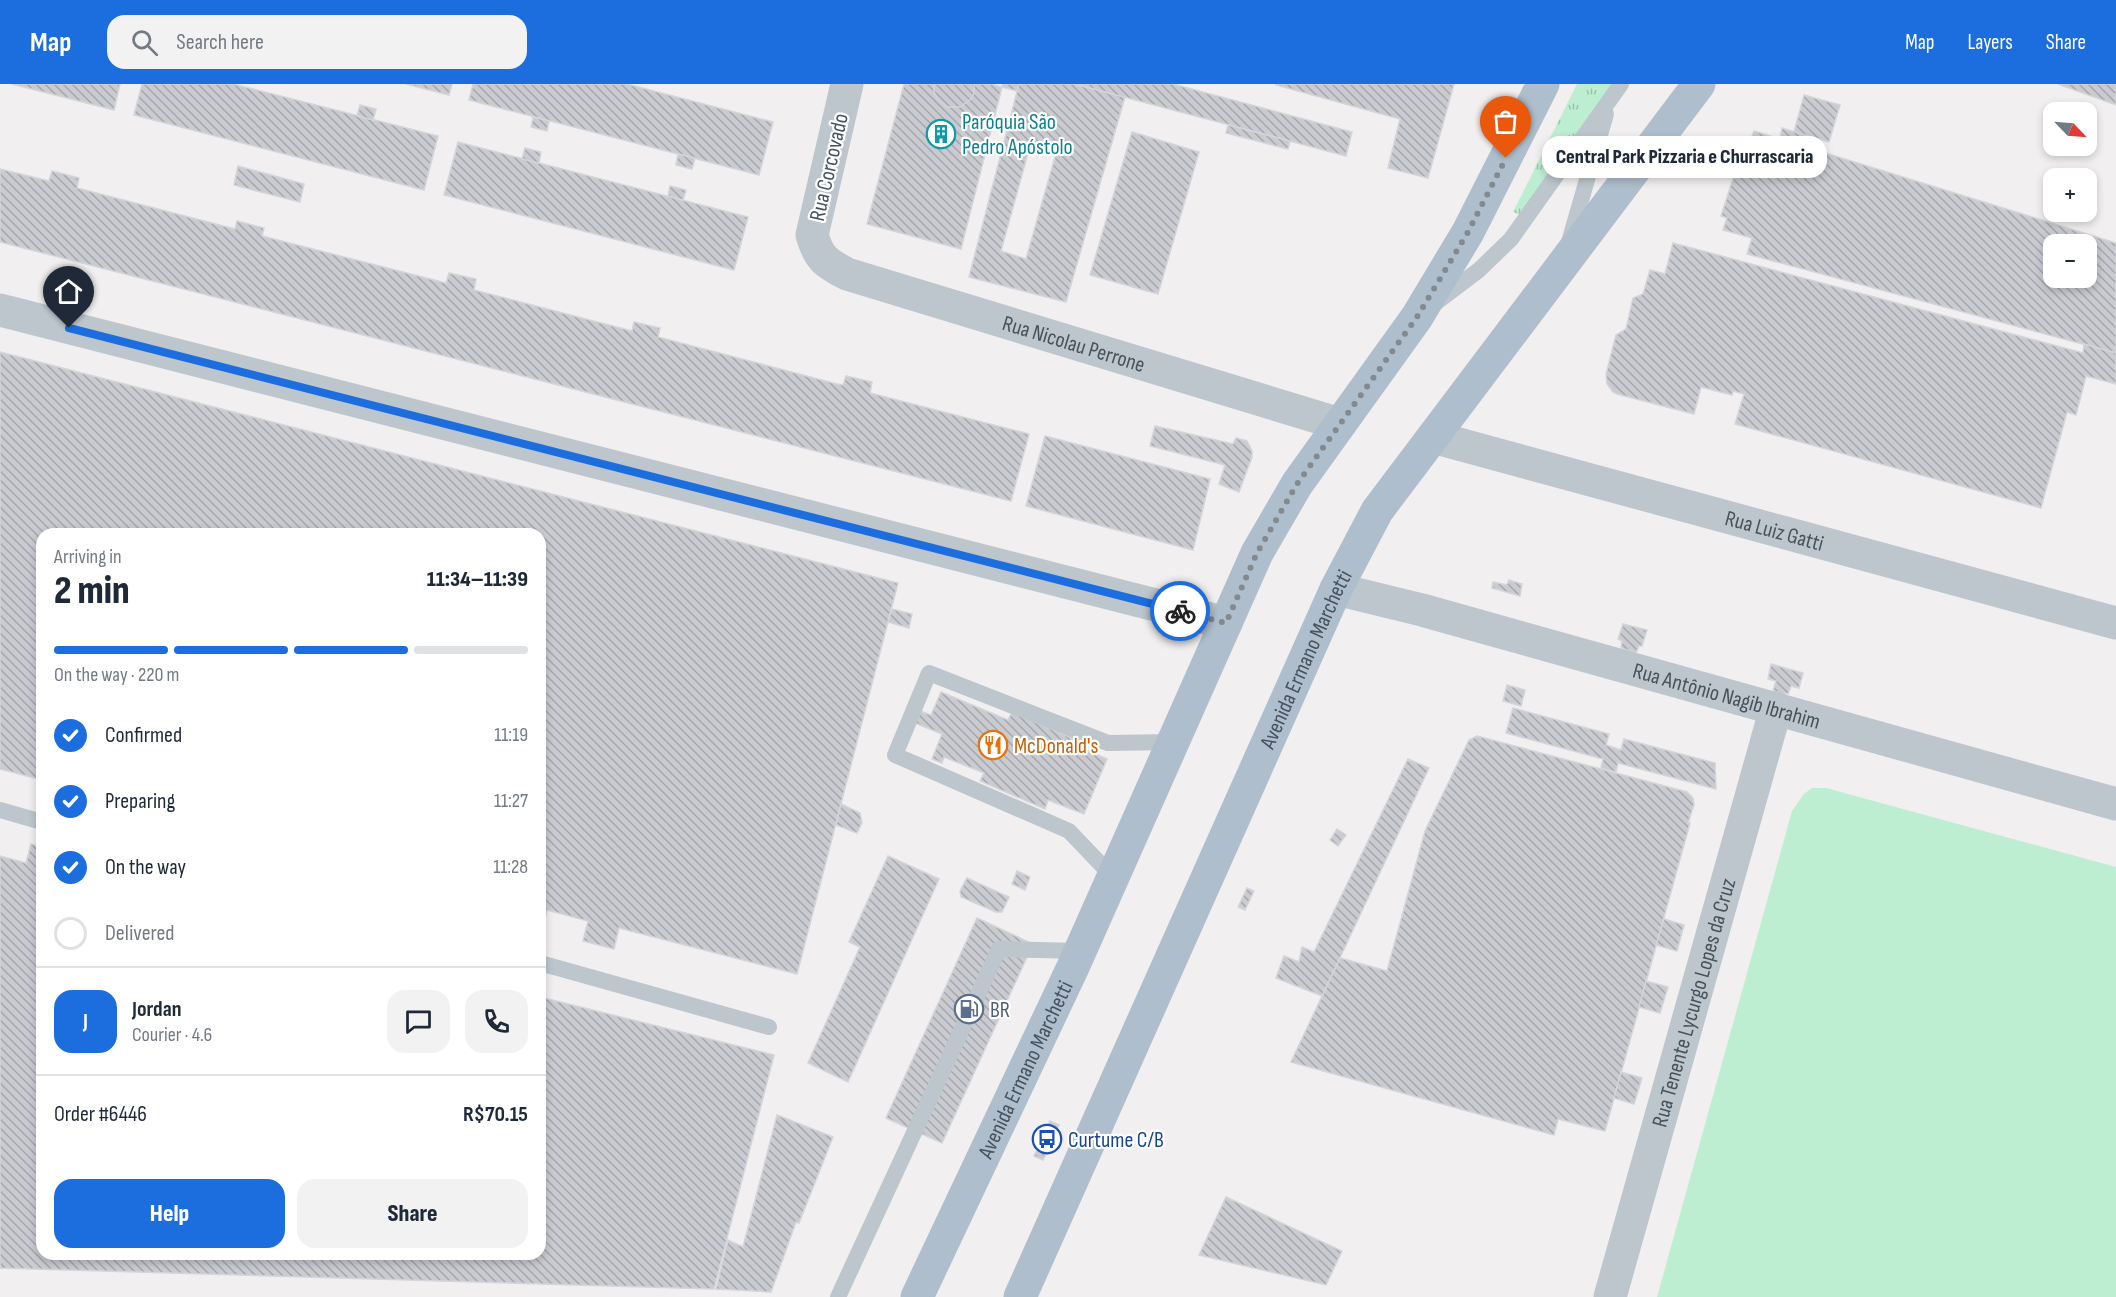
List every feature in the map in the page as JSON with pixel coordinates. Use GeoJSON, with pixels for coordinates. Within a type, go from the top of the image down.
{"type":"FeatureCollection","features":[{"type":"Feature","properties":{"kind":"main road","name":"Avenida Ermano Marchetti"},"geometry":{"type":"LineString","coordinates":[[1020,1297],[1336,589],[1377,511],[1699,84]]}},
{"type":"Feature","properties":{"kind":"main road","name":"Avenida Ermano Marchetti"},"geometry":{"type":"LineString","coordinates":[[917,1297],[1080,951],[1257,553],[1297,484],[1417,317],[1468,232],[1539,88]]}},
{"type":"Feature","properties":{"kind":"street","name":"Rua Corcovado"},"geometry":{"type":"LineString","coordinates":[[816,250],[812,235],[847,84]]}},
{"type":"Feature","properties":{"kind":"street","name":"Rua Nicolau Perrone"},"geometry":{"type":"LineString","coordinates":[[816,250],[826,263],[847,274],[1340,424]]}},
{"type":"Feature","properties":{"kind":"street"},"geometry":{"type":"LineString","coordinates":[[0,310],[1226,623]]}},
{"type":"Feature","properties":{"kind":"street","name":"Rua Luiz Gatti"},"geometry":{"type":"LineString","coordinates":[[1433,437],[2116,623]]}},
{"type":"Feature","properties":{"kind":"street","name":"Rua Antônio Nagib Ibrahim"},"geometry":{"type":"LineString","coordinates":[[1336,589],[1422,610],[2116,804]]}},
{"type":"Feature","properties":{"kind":"street","name":"Rua Tenente Lycurgo Lopes da Cruz"},"geometry":{"type":"LineString","coordinates":[[1610,1297],[1776,708]]}},
{"type":"Feature","properties":{"kind":"lane"},"geometry":{"type":"LineString","coordinates":[[1417,317],[1479,270],[1510,239],[1621,84]]}},
{"type":"Feature","properties":{"kind":"lane"},"geometry":{"type":"LineString","coordinates":[[1562,266],[1610,102]]}},
{"type":"Feature","properties":{"kind":"lane"},"geometry":{"type":"LineString","coordinates":[[1113,877],[1069,831],[895,755],[929,673],[1108,743],[1173,742]]}},
{"type":"Feature","properties":{"kind":"lane"},"geometry":{"type":"LineString","coordinates":[[0,810],[36,820]]}},
{"type":"Feature","properties":{"kind":"lane"},"geometry":{"type":"LineString","coordinates":[[838,1297],[999,949],[1080,951]]}},
{"type":"Feature","properties":{"kind":"lane"},"geometry":{"type":"LineString","coordinates":[[546,965],[769,1027]]}},
{"type":"Feature","properties":{"kind":"green space"},"geometry":{"type":"Polygon","coordinates":[[[1577,84],[1612,84],[1523,216],[1513,212],[1577,84]]]}},
{"type":"Feature","properties":{"kind":"green space"},"geometry":{"type":"Polygon","coordinates":[[[1812,788],[1826,788],[2116,867],[2116,1297],[1657,1297],[1792,811],[1804,794],[1812,788]]]}},
{"type":"Feature","properties":{"kind":"building"},"geometry":{"type":"Polygon","coordinates":[[[12,84],[120,84],[114,110],[12,84]]]}},
{"type":"Feature","properties":{"kind":"building"},"geometry":{"type":"Polygon","coordinates":[[[142,84],[233,84],[438,136],[424,190],[134,115],[142,84]]]}},
{"type":"Feature","properties":{"kind":"building"},"geometry":{"type":"Polygon","coordinates":[[[406,84],[452,84],[449,95],[406,84]]]}},
{"type":"Feature","properties":{"kind":"building"},"geometry":{"type":"Polygon","coordinates":[[[473,84],[627,84],[773,122],[759,175],[469,100],[473,84]]]}},
{"type":"Feature","properties":{"kind":"building","name":"Paróquia São Pedro Apóstolo"},"geometry":{"type":"Polygon","coordinates":[[[904,84],[991,84],[1002,87],[961,249],[867,224],[904,84]]]}},
{"type":"Feature","properties":{"kind":"building"},"geometry":{"type":"Polygon","coordinates":[[[934,84],[974,84],[974,93],[971,99],[960,107],[947,107],[937,98],[934,84]]]}},
{"type":"Feature","properties":{"kind":"building"},"geometry":{"type":"Polygon","coordinates":[[[1003,84],[1019,84],[1017,91],[1002,87],[1003,84]]]}},
{"type":"Feature","properties":{"kind":"building"},"geometry":{"type":"Polygon","coordinates":[[[1019,84],[1075,84],[1125,97],[1066,302],[969,277],[1019,84]],[[1031,142],[1001,251],[1026,259],[1057,150],[1031,142]]]}},
{"type":"Feature","properties":{"kind":"building"},"geometry":{"type":"Polygon","coordinates":[[[1075,84],[1173,84],[1352,132],[1346,156],[1075,84]]]}},
{"type":"Feature","properties":{"kind":"building"},"geometry":{"type":"Polygon","coordinates":[[[1276,84],[1454,84],[1428,178],[1388,168],[1400,119],[1276,84]]]}},
{"type":"Feature","properties":{"kind":"building"},"geometry":{"type":"Polygon","coordinates":[[[2058,84],[2116,84],[2116,105],[2058,84]]]}},
{"type":"Feature","properties":{"kind":"building"},"geometry":{"type":"Polygon","coordinates":[[[1804,95],[1840,105],[1829,142],[1794,132],[1804,95]]]}},
{"type":"Feature","properties":{"kind":"building"},"geometry":{"type":"Polygon","coordinates":[[[360,105],[376,109],[373,120],[357,116],[360,105]]]}},
{"type":"Feature","properties":{"kind":"building"},"geometry":{"type":"Polygon","coordinates":[[[533,117],[549,121],[547,131],[531,127],[533,117]]]}},
{"type":"Feature","properties":{"kind":"building"},"geometry":{"type":"Polygon","coordinates":[[[1228,125],[1290,141],[1288,149],[1226,133],[1228,125]]]}},
{"type":"Feature","properties":{"kind":"building"},"geometry":{"type":"Polygon","coordinates":[[[1782,128],[1808,136],[1806,147],[2087,234],[2043,234],[2043,288],[2097,288],[2097,237],[2116,243],[2116,353],[1747,254],[1752,238],[1723,230],[1727,218],[1721,216],[1745,141],[1750,142],[1754,131],[1780,139],[1782,128]]]}},
{"type":"Feature","properties":{"kind":"building"},"geometry":{"type":"Polygon","coordinates":[[[1132,132],[1199,152],[1158,294],[1090,275],[1132,132]]]}},
{"type":"Feature","properties":{"kind":"building"},"geometry":{"type":"Polygon","coordinates":[[[458,142],[748,217],[734,270],[444,195],[458,142]]]}},
{"type":"Feature","properties":{"kind":"building"},"geometry":{"type":"Polygon","coordinates":[[[525,148],[541,152],[539,163],[522,159],[525,148]]]}},
{"type":"Feature","properties":{"kind":"building"},"geometry":{"type":"Polygon","coordinates":[[[678,154],[695,158],[692,169],[676,165],[678,154]]]}},
{"type":"Feature","properties":{"kind":"building"},"geometry":{"type":"Polygon","coordinates":[[[238,166],[304,184],[300,202],[234,185],[238,166]]]}},
{"type":"Feature","properties":{"kind":"building"},"geometry":{"type":"Polygon","coordinates":[[[0,169],[49,181],[52,171],[79,178],[77,188],[235,229],[237,221],[264,228],[262,236],[446,283],[449,273],[476,279],[474,290],[632,331],[634,322],[660,328],[658,337],[837,384],[843,385],[846,376],[872,382],[870,393],[1029,434],[1011,501],[0,242],[0,169]]]}},
{"type":"Feature","properties":{"kind":"building"},"geometry":{"type":"Polygon","coordinates":[[[670,186],[686,190],[683,200],[668,196],[670,186]]]}},
{"type":"Feature","properties":{"kind":"building"},"geometry":{"type":"Polygon","coordinates":[[[1673,243],[2083,353],[2084,344],[2116,353],[2116,384],[2086,376],[2076,415],[2067,412],[2041,508],[1735,424],[1744,394],[1733,391],[1732,395],[1701,387],[1694,414],[1617,394],[1607,384],[1606,374],[1616,335],[1626,329],[1633,298],[1643,294],[1650,270],[1665,274],[1673,243]]]}},
{"type":"Feature","properties":{"kind":"building"},"geometry":{"type":"Polygon","coordinates":[[[0,352],[898,583],[797,974],[619,928],[614,949],[583,941],[588,921],[547,910],[546,914],[546,528],[36,528],[36,778],[0,769],[0,352]]]}},
{"type":"Feature","properties":{"kind":"building"},"geometry":{"type":"Polygon","coordinates":[[[1155,426],[1233,444],[1236,438],[1247,441],[1252,457],[1239,492],[1219,484],[1225,465],[1150,446],[1155,426]]]}},
{"type":"Feature","properties":{"kind":"building"},"geometry":{"type":"Polygon","coordinates":[[[1045,436],[1210,479],[1193,550],[1026,506],[1045,436]]]}},
{"type":"Feature","properties":{"kind":"building"},"geometry":{"type":"Polygon","coordinates":[[[1509,580],[1522,584],[1520,596],[1492,588],[1493,582],[1507,585],[1509,580]]]}},
{"type":"Feature","properties":{"kind":"building"},"geometry":{"type":"Polygon","coordinates":[[[892,609],[912,614],[909,628],[888,622],[892,609]]]}},
{"type":"Feature","properties":{"kind":"building"},"geometry":{"type":"Polygon","coordinates":[[[1623,624],[1647,630],[1642,646],[1639,646],[1636,653],[1621,648],[1622,641],[1618,639],[1623,624]]]}},
{"type":"Feature","properties":{"kind":"building"},"geometry":{"type":"Polygon","coordinates":[[[1771,664],[1803,673],[1799,688],[1791,686],[1788,694],[1773,691],[1776,681],[1768,679],[1771,664]]]}},
{"type":"Feature","properties":{"kind":"building"},"geometry":{"type":"Polygon","coordinates":[[[1507,685],[1525,690],[1521,706],[1503,701],[1507,685]]]}},
{"type":"Feature","properties":{"kind":"building"},"geometry":{"type":"Polygon","coordinates":[[[941,692],[1008,720],[1012,712],[1074,739],[1072,744],[1107,759],[1084,814],[1048,800],[1045,809],[980,781],[984,773],[944,757],[942,763],[932,759],[942,734],[915,723],[920,711],[931,715],[941,692]]]}},
{"type":"Feature","properties":{"kind":"building"},"geometry":{"type":"Polygon","coordinates":[[[1513,708],[1609,734],[1606,745],[1621,750],[1624,739],[1715,763],[1716,789],[1618,763],[1616,772],[1601,768],[1603,759],[1506,733],[1513,708]]]}},
{"type":"Feature","properties":{"kind":"building"},"geometry":{"type":"Polygon","coordinates":[[[1477,736],[1687,792],[1693,798],[1694,805],[1688,823],[1690,823],[1605,1131],[1558,1119],[1554,1135],[1291,1062],[1340,958],[1387,971],[1425,831],[1469,740],[1477,736]]]}},
{"type":"Feature","properties":{"kind":"building"},"geometry":{"type":"Polygon","coordinates":[[[1408,759],[1429,768],[1322,996],[1276,978],[1284,956],[1299,962],[1302,947],[1314,952],[1408,759]]]}},
{"type":"Feature","properties":{"kind":"building"},"geometry":{"type":"Polygon","coordinates":[[[841,804],[860,813],[862,823],[857,833],[836,825],[841,804]]]}},
{"type":"Feature","properties":{"kind":"building"},"geometry":{"type":"Polygon","coordinates":[[[1337,829],[1346,835],[1338,846],[1330,840],[1337,829]]]}},
{"type":"Feature","properties":{"kind":"building"},"geometry":{"type":"Polygon","coordinates":[[[31,844],[36,845],[36,1260],[546,1260],[546,998],[774,1055],[714,1289],[0,1268],[0,856],[26,863],[31,844]]]}},
{"type":"Feature","properties":{"kind":"building"},"geometry":{"type":"Polygon","coordinates":[[[888,856],[939,879],[848,1082],[808,1063],[860,947],[849,942],[888,856]]]}},
{"type":"Feature","properties":{"kind":"building"},"geometry":{"type":"Polygon","coordinates":[[[1017,871],[1030,877],[1025,890],[1012,884],[1017,871]]]}},
{"type":"Feature","properties":{"kind":"building"},"geometry":{"type":"Polygon","coordinates":[[[967,878],[1009,897],[1002,912],[996,912],[961,897],[960,891],[967,878]]]}},
{"type":"Feature","properties":{"kind":"building"},"geometry":{"type":"Polygon","coordinates":[[[1247,888],[1254,891],[1245,910],[1238,907],[1247,888]]]}},
{"type":"Feature","properties":{"kind":"building","name":"BR"},"geometry":{"type":"Polygon","coordinates":[[[977,918],[1033,944],[942,1143],[886,1118],[977,918]]]}},
{"type":"Feature","properties":{"kind":"building"},"geometry":{"type":"Polygon","coordinates":[[[1664,919],[1684,925],[1677,951],[1656,945],[1664,919]]]}},
{"type":"Feature","properties":{"kind":"building"},"geometry":{"type":"Polygon","coordinates":[[[1646,981],[1668,987],[1660,1013],[1639,1007],[1646,981]]]}},
{"type":"Feature","properties":{"kind":"building"},"geometry":{"type":"Polygon","coordinates":[[[1621,1072],[1642,1078],[1634,1104],[1614,1098],[1621,1072]]]}},
{"type":"Feature","properties":{"kind":"building"},"geometry":{"type":"Polygon","coordinates":[[[777,1115],[833,1137],[799,1223],[796,1222],[771,1292],[716,1289],[728,1240],[743,1247],[777,1115]]]}},
{"type":"Feature","properties":{"kind":"building"},"geometry":{"type":"Polygon","coordinates":[[[1050,1121],[1059,1125],[1043,1160],[1034,1156],[1050,1121]]]}},
{"type":"Feature","properties":{"kind":"building"},"geometry":{"type":"Polygon","coordinates":[[[1226,1197],[1342,1251],[1326,1285],[1199,1255],[1226,1197]]]}},
{"type":"Feature","properties":{"kind":"way so far"},"geometry":{"type":"LineString","coordinates":[[1180,611],[1226,623],[1257,553],[1297,484],[1417,317],[1468,232],[1506,158]]}},
{"type":"Feature","properties":{"kind":"place","name":"Paróquia São Pedro Apóstolo"},"geometry":{"type":"Point","coordinates":[941,134]}},
{"type":"Feature","properties":{"kind":"place","name":"Central Park Pizzaria e Churrascaria"},"geometry":{"type":"Point","coordinates":[1506,158]}},
{"type":"Feature","properties":{"kind":"place","name":"McDonald's"},"geometry":{"type":"Point","coordinates":[993,745]}},
{"type":"Feature","properties":{"kind":"place","name":"BR"},"geometry":{"type":"Point","coordinates":[969,1009]}},
{"type":"Feature","properties":{"kind":"place","name":"Curtume C/B"},"geometry":{"type":"Point","coordinates":[1047,1139]}},
{"type":"Feature","properties":{"kind":"route"},"geometry":{"type":"LineString","coordinates":[[69,328],[1180,611]]}}]}
